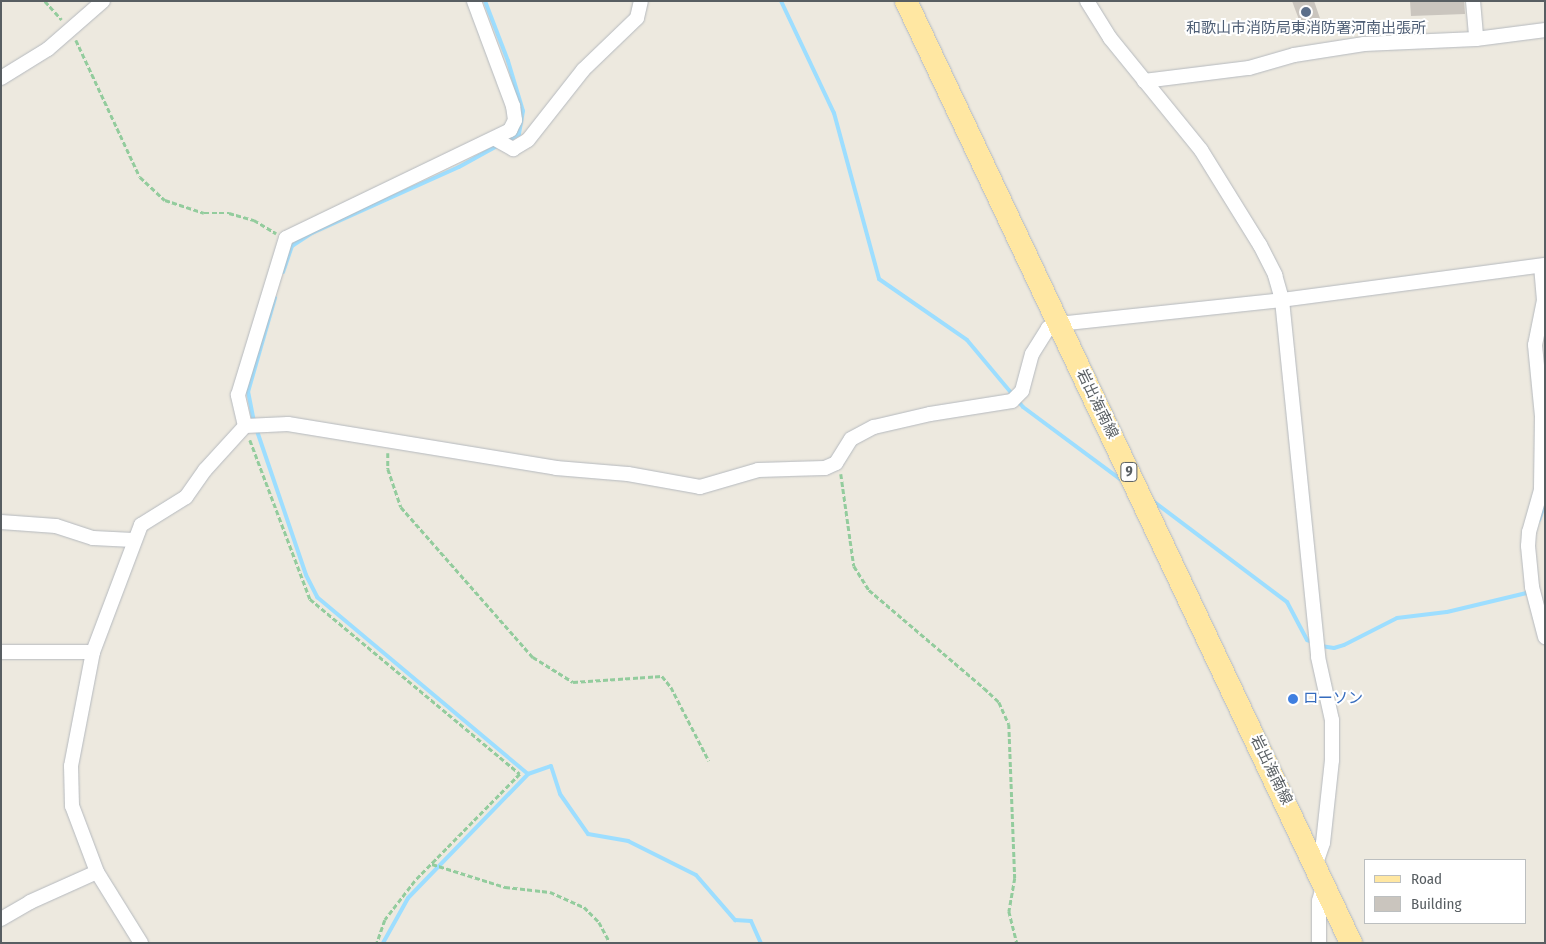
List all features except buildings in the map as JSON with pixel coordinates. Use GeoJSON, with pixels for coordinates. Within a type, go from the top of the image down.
{"type":"FeatureCollection","features":[{"type":"Feature","properties":{"kind":"main road","name":"岩出海南線"},"geometry":{"type":"LineString","coordinates":[[906,1],[1316,863],[1351,943]]}},
{"type":"Feature","properties":{"kind":"street"},"geometry":{"type":"LineString","coordinates":[[1,78],[72,31],[103,1]]}},
{"type":"Feature","properties":{"kind":"street"},"geometry":{"type":"LineString","coordinates":[[245,426],[238,395],[286,238],[495,139],[510,130],[515,120],[513,106],[474,1]]}},
{"type":"Feature","properties":{"kind":"street"},"geometry":{"type":"LineString","coordinates":[[495,139],[512,149],[528,140],[583,70],[637,18],[641,1]]}},
{"type":"Feature","properties":{"kind":"street"},"geometry":{"type":"LineString","coordinates":[[1087,1],[1110,38],[1201,150],[1241,213],[1275,275],[1282,300],[1318,657],[1332,720],[1329,788],[1322,843],[1316,863]]}},
{"type":"Feature","properties":{"kind":"street"},"geometry":{"type":"LineString","coordinates":[[1472,1],[1476,38]]}},
{"type":"Feature","properties":{"kind":"street"},"geometry":{"type":"LineString","coordinates":[[1144,81],[1249,68],[1294,55],[1364,44],[1476,38],[1545,30]]}},
{"type":"Feature","properties":{"kind":"street"},"geometry":{"type":"LineString","coordinates":[[141,943],[97,872],[72,806],[71,766],[93,652],[133,540],[141,525],[186,497],[205,470],[245,426],[288,424],[556,468],[628,474],[700,487],[758,470],[799,471],[836,464],[851,439],[874,427],[930,414],[1012,401],[1022,391],[1032,354],[1048,328],[1058,324],[1282,300],[1543,265],[1544,300],[1535,344],[1542,416],[1541,490],[1529,532],[1528,546],[1532,587],[1545,637]]}},
{"type":"Feature","properties":{"kind":"street"},"geometry":{"type":"LineString","coordinates":[[1,522],[56,526],[93,538],[133,540]]}},
{"type":"Feature","properties":{"kind":"street"},"geometry":{"type":"LineString","coordinates":[[1,652],[93,652]]}},
{"type":"Feature","properties":{"kind":"street"},"geometry":{"type":"LineString","coordinates":[[1,919],[30,902],[97,872]]}},
{"type":"Feature","properties":{"kind":"street"},"geometry":{"type":"LineString","coordinates":[[1319,943],[1319,901],[1324,884]]}},
{"type":"Feature","properties":{"kind":"path"},"geometry":{"type":"LineString","coordinates":[[45,1],[72,31],[140,177],[164,200],[204,213],[229,213],[254,220],[286,238]]}},
{"type":"Feature","properties":{"kind":"path"},"geometry":{"type":"LineString","coordinates":[[245,426],[310,599],[520,774],[431,864],[385,920],[376,943]]}},
{"type":"Feature","properties":{"kind":"path"},"geometry":{"type":"LineString","coordinates":[[387,439],[388,469],[401,507],[533,657],[573,682],[662,676],[671,687],[710,761]]}},
{"type":"Feature","properties":{"kind":"path"},"geometry":{"type":"LineString","coordinates":[[836,464],[843,480],[847,537],[854,566],[869,590],[989,692],[999,702],[1009,724],[1015,878],[1009,911],[1017,943]]}},
{"type":"Feature","properties":{"kind":"path"},"geometry":{"type":"LineString","coordinates":[[431,864],[505,887],[550,892],[584,907],[599,922],[610,943]]}},
{"type":"Feature","properties":{"kind":"waterway"},"geometry":{"type":"LineString","coordinates":[[485,1],[508,61],[523,111],[519,134],[505,142]]}},
{"type":"Feature","properties":{"kind":"waterway"},"geometry":{"type":"LineString","coordinates":[[781,1],[834,113],[879,279],[967,340],[1023,407],[1120,479]]}},
{"type":"Feature","properties":{"kind":"waterway"},"geometry":{"type":"LineString","coordinates":[[283,272],[292,246],[312,233],[459,167],[499,145]]}},
{"type":"Feature","properties":{"kind":"waterway"},"geometry":{"type":"LineString","coordinates":[[254,422],[248,392],[275,298]]}},
{"type":"Feature","properties":{"kind":"waterway"},"geometry":{"type":"LineString","coordinates":[[256,428],[306,575],[317,597],[528,774]]}},
{"type":"Feature","properties":{"kind":"waterway"},"geometry":{"type":"LineString","coordinates":[[1153,501],[1287,602],[1307,640],[1314,643]]}},
{"type":"Feature","properties":{"kind":"waterway"},"geometry":{"type":"LineString","coordinates":[[1539,520],[1545,503]]}},
{"type":"Feature","properties":{"kind":"waterway"},"geometry":{"type":"LineString","coordinates":[[1321,646],[1334,648],[1344,645],[1397,618],[1447,612],[1531,592]]}},
{"type":"Feature","properties":{"kind":"waterway"},"geometry":{"type":"LineString","coordinates":[[383,943],[408,898],[528,774],[551,766],[560,794],[588,834],[628,841],[696,875],[735,920],[751,921],[761,943]]}},
{"type":"Feature","properties":{"kind":"place","name":"和歌山市消防局東消防署河南出張所"},"geometry":{"type":"Point","coordinates":[1306,12]}},
{"type":"Feature","properties":{"kind":"place","name":"ローソン"},"geometry":{"type":"Point","coordinates":[1293,699]}}]}
